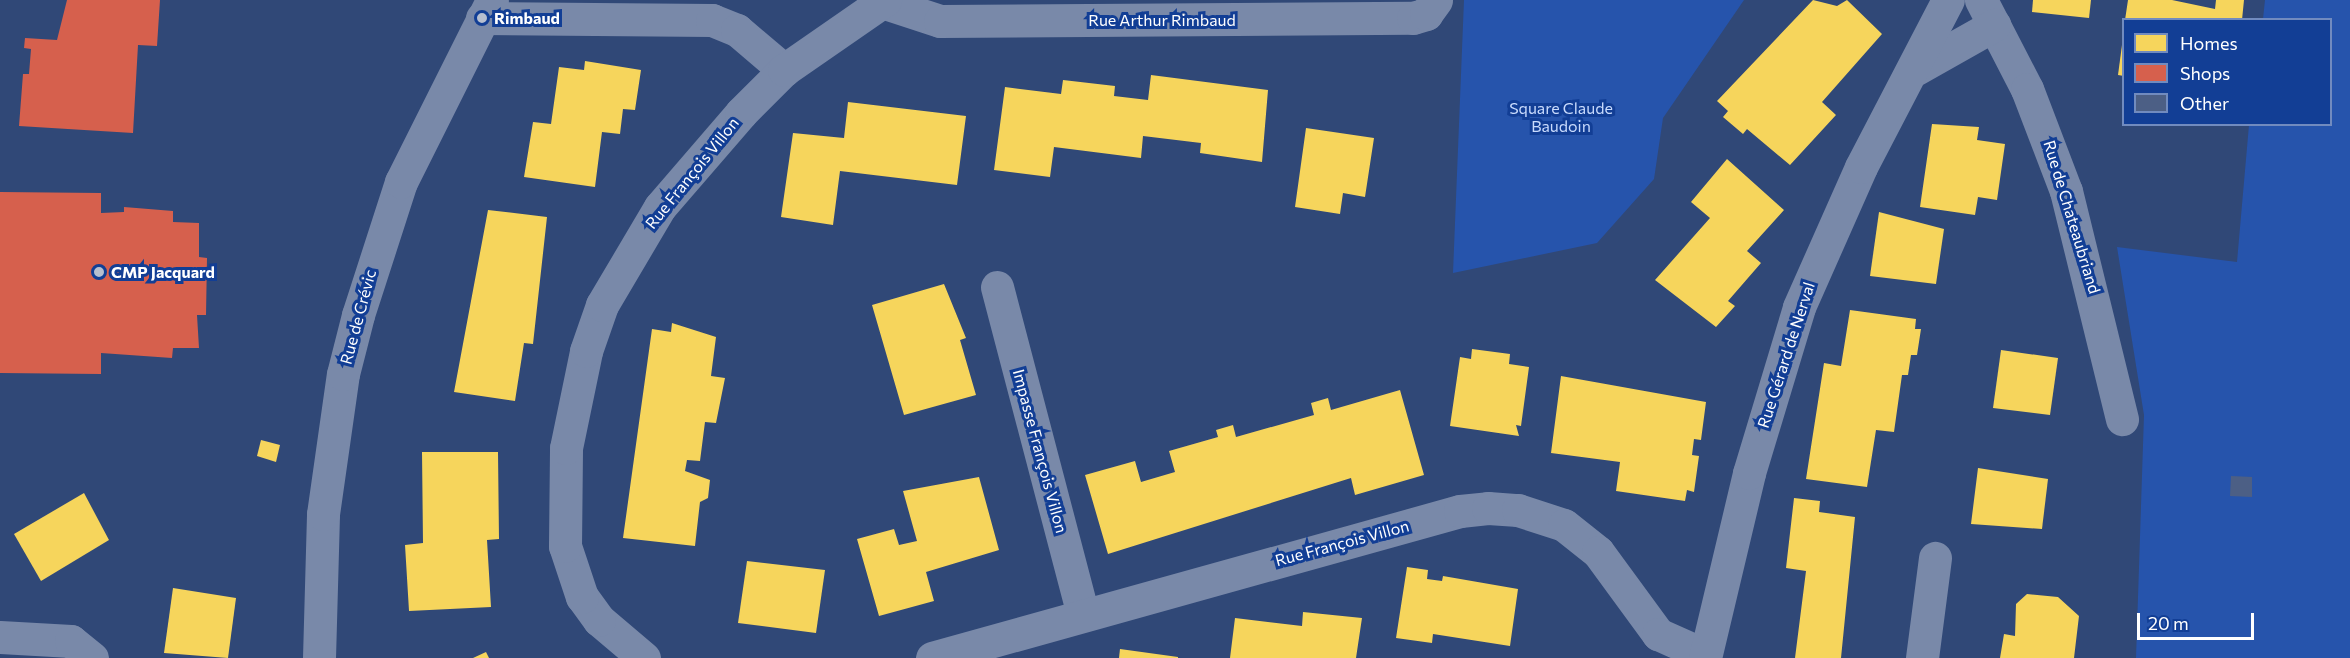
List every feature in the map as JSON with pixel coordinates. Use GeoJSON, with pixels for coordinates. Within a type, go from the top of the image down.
{"type":"FeatureCollection","features":[{"type":"Feature","properties":{"kind":"street","name":"Rue Arthur Rimbaud"},"geometry":{"type":"LineString","coordinates":[[883,1],[952,21],[1413,18],[1426,15],[1436,0]]}},
{"type":"Feature","properties":{"kind":"street","name":"Rue Gérard de Nerval"},"geometry":{"type":"LineString","coordinates":[[1705,656],[1749,473],[1799,307],[1861,167],[1916,69],[1948,0]]}},
{"type":"Feature","properties":{"kind":"street","name":"Rue François Villon"},"geometry":{"type":"LineString","coordinates":[[644,658],[599,620],[573,574],[561,506],[573,401],[602,305],[630,252],[660,207],[784,70],[883,1]]}},
{"type":"Feature","properties":{"kind":"street"},"geometry":{"type":"LineString","coordinates":[[487,9],[712,20],[737,30],[784,70]]}},
{"type":"Feature","properties":{"kind":"street","name":"Rue de Crévic"},"geometry":{"type":"LineString","coordinates":[[319,658],[323,514],[343,374],[358,315],[402,182],[487,9]]}},
{"type":"Feature","properties":{"kind":"street"},"geometry":{"type":"LineString","coordinates":[[1916,69],[1988,12]]}},
{"type":"Feature","properties":{"kind":"street","name":"Rue de Chateaubriand"},"geometry":{"type":"LineString","coordinates":[[1988,12],[2027,89],[2066,190],[2122,419]]}},
{"type":"Feature","properties":{"kind":"street","name":"Impasse François Villon"},"geometry":{"type":"LineString","coordinates":[[997,287],[1083,615]]}},
{"type":"Feature","properties":{"kind":"street","name":"Rue François Villon"},"geometry":{"type":"LineString","coordinates":[[932,658],[1460,511],[1488,508],[1564,525],[1599,552],[1658,634],[1705,656]]}},
{"type":"Feature","properties":{"kind":"street"},"geometry":{"type":"LineString","coordinates":[[1922,658],[1935,558]]}},
{"type":"Feature","properties":{"kind":"street"},"geometry":{"type":"LineString","coordinates":[[0,637],[71,641],[92,658]]}},
{"type":"Feature","properties":{"kind":"green space","name":"Square Claude Baudoin"},"geometry":{"type":"Polygon","coordinates":[[[1464,0],[1744,0],[1663,118],[1654,179],[1597,243],[1453,273],[1464,0]]]}},
{"type":"Feature","properties":{"kind":"green space"},"geometry":{"type":"Polygon","coordinates":[[[2265,0],[2350,0],[2350,658],[2136,658],[2144,415],[2117,247],[2237,262],[2249,126],[2332,126],[2332,18],[2263,18],[2265,0]]]}},
{"type":"Feature","properties":{"kind":"building: Homes"},"geometry":{"type":"Polygon","coordinates":[[[1813,0],[1837,6],[1847,0],[1882,34],[1822,102],[1836,115],[1790,165],[1747,129],[1743,134],[1723,117],[1728,111],[1717,101],[1813,0]]]}},
{"type":"Feature","properties":{"kind":"building: Homes"},"geometry":{"type":"Polygon","coordinates":[[[2033,0],[2091,0],[2089,18],[2032,12],[2033,0]]]}},
{"type":"Feature","properties":{"kind":"building: Homes"},"geometry":{"type":"Polygon","coordinates":[[[2128,0],[2172,0],[2215,9],[2216,0],[2244,0],[2242,18],[2125,18],[2128,0]]]}},
{"type":"Feature","properties":{"kind":"building: Homes"},"geometry":{"type":"Polygon","coordinates":[[[2122,45],[2122,76],[2118,75],[2122,45]]]}},
{"type":"Feature","properties":{"kind":"building: Homes"},"geometry":{"type":"Polygon","coordinates":[[[585,61],[641,70],[635,110],[623,109],[620,134],[602,132],[595,187],[524,177],[533,122],[551,124],[559,67],[584,70],[585,61]]]}},
{"type":"Feature","properties":{"kind":"building: Homes"},"geometry":{"type":"Polygon","coordinates":[[[1151,75],[1268,90],[1262,162],[1200,153],[1201,143],[1143,136],[1141,158],[1054,147],[1050,177],[994,170],[1005,87],[1061,94],[1063,80],[1115,86],[1114,96],[1148,100],[1151,75]]]}},
{"type":"Feature","properties":{"kind":"building: Homes"},"geometry":{"type":"Polygon","coordinates":[[[848,102],[966,116],[957,185],[840,171],[833,225],[781,217],[793,133],[844,138],[848,102]]]}},
{"type":"Feature","properties":{"kind":"building: Homes"},"geometry":{"type":"Polygon","coordinates":[[[1932,124],[1979,127],[1977,140],[2005,144],[1997,200],[1978,197],[1975,215],[1920,207],[1932,124]]]}},
{"type":"Feature","properties":{"kind":"building: Homes"},"geometry":{"type":"Polygon","coordinates":[[[1306,128],[1374,138],[1365,197],[1343,193],[1340,214],[1295,207],[1306,128]]]}},
{"type":"Feature","properties":{"kind":"building: Homes"},"geometry":{"type":"Polygon","coordinates":[[[1727,159],[1784,210],[1747,251],[1761,263],[1728,301],[1735,306],[1716,327],[1655,280],[1710,218],[1691,202],[1727,159]]]}},
{"type":"Feature","properties":{"kind":"building: Homes"},"geometry":{"type":"Polygon","coordinates":[[[488,210],[547,217],[533,344],[524,343],[515,401],[454,392],[488,210]]]}},
{"type":"Feature","properties":{"kind":"building: Homes"},"geometry":{"type":"Polygon","coordinates":[[[1879,212],[1944,229],[1936,284],[1870,276],[1879,212]]]}},
{"type":"Feature","properties":{"kind":"building: Homes"},"geometry":{"type":"Polygon","coordinates":[[[944,284],[966,338],[960,340],[976,395],[904,415],[872,305],[944,284]]]}},
{"type":"Feature","properties":{"kind":"building: Homes"},"geometry":{"type":"Polygon","coordinates":[[[1850,310],[1916,319],[1915,329],[1921,329],[1917,355],[1911,355],[1908,375],[1902,375],[1894,432],[1876,430],[1867,487],[1806,479],[1824,363],[1841,366],[1850,310]]]}},
{"type":"Feature","properties":{"kind":"building: Homes"},"geometry":{"type":"Polygon","coordinates":[[[672,323],[716,337],[711,376],[725,378],[716,423],[705,422],[700,461],[687,460],[685,471],[710,480],[708,498],[700,502],[695,546],[623,538],[652,329],[671,332],[672,323]]]}},
{"type":"Feature","properties":{"kind":"building: Homes"},"geometry":{"type":"Polygon","coordinates":[[[1472,349],[1510,354],[1509,364],[1529,367],[1521,426],[1516,425],[1519,436],[1450,426],[1460,357],[1471,359],[1472,349]]]}},
{"type":"Feature","properties":{"kind":"building: Homes"},"geometry":{"type":"Polygon","coordinates":[[[2001,350],[2058,358],[2050,415],[1993,408],[2001,350]]]}},
{"type":"Feature","properties":{"kind":"building: Homes"},"geometry":{"type":"Polygon","coordinates":[[[1561,376],[1706,402],[1701,440],[1694,439],[1692,455],[1699,456],[1694,492],[1687,490],[1685,501],[1616,491],[1620,462],[1551,453],[1561,376]]]}},
{"type":"Feature","properties":{"kind":"building: Homes"},"geometry":{"type":"Polygon","coordinates":[[[1400,390],[1424,475],[1355,495],[1351,478],[1108,554],[1085,475],[1135,461],[1141,482],[1175,472],[1169,451],[1218,437],[1216,430],[1233,425],[1236,437],[1314,415],[1311,403],[1328,398],[1331,410],[1400,390]]]}},
{"type":"Feature","properties":{"kind":"building: Homes"},"geometry":{"type":"Polygon","coordinates":[[[261,440],[280,445],[276,462],[257,456],[261,440]]]}},
{"type":"Feature","properties":{"kind":"building: Homes"},"geometry":{"type":"Polygon","coordinates":[[[422,452],[498,452],[499,539],[487,540],[491,607],[409,611],[405,545],[423,543],[422,452]]]}},
{"type":"Feature","properties":{"kind":"building: Homes"},"geometry":{"type":"Polygon","coordinates":[[[1978,468],[2048,479],[2042,529],[1971,524],[1978,468]]]}},
{"type":"Feature","properties":{"kind":"building: Homes"},"geometry":{"type":"Polygon","coordinates":[[[979,477],[999,550],[926,572],[934,601],[879,616],[857,539],[894,529],[899,545],[917,541],[903,491],[979,477]]]}},
{"type":"Feature","properties":{"kind":"building: Homes"},"geometry":{"type":"Polygon","coordinates":[[[84,493],[109,540],[41,581],[14,534],[84,493]]]}},
{"type":"Feature","properties":{"kind":"building: Homes"},"geometry":{"type":"Polygon","coordinates":[[[1794,498],[1820,501],[1819,512],[1855,517],[1841,658],[1795,658],[1806,571],[1786,568],[1794,498]]]}},
{"type":"Feature","properties":{"kind":"building: Homes"},"geometry":{"type":"Polygon","coordinates":[[[747,561],[825,570],[816,633],[738,623],[747,561]]]}},
{"type":"Feature","properties":{"kind":"building: Homes"},"geometry":{"type":"Polygon","coordinates":[[[1407,567],[1428,570],[1427,579],[1442,581],[1443,576],[1518,589],[1510,646],[1433,634],[1432,643],[1396,638],[1407,567]]]}},
{"type":"Feature","properties":{"kind":"building: Homes"},"geometry":{"type":"Polygon","coordinates":[[[173,588],[236,598],[228,658],[164,653],[173,588]]]}},
{"type":"Feature","properties":{"kind":"building: Homes"},"geometry":{"type":"Polygon","coordinates":[[[2027,594],[2058,597],[2079,616],[2074,658],[2000,658],[2004,634],[2015,636],[2016,604],[2027,594]]]}},
{"type":"Feature","properties":{"kind":"building: Homes"},"geometry":{"type":"Polygon","coordinates":[[[1303,612],[1362,618],[1356,658],[1230,658],[1235,618],[1302,626],[1303,612]]]}},
{"type":"Feature","properties":{"kind":"building: Homes"},"geometry":{"type":"Polygon","coordinates":[[[1120,649],[1178,657],[1178,658],[1119,658],[1120,649]]]}},
{"type":"Feature","properties":{"kind":"building: Homes"},"geometry":{"type":"Polygon","coordinates":[[[486,652],[489,658],[473,658],[486,652]]]}},
{"type":"Feature","properties":{"kind":"building: Shops"},"geometry":{"type":"Polygon","coordinates":[[[67,0],[160,0],[157,46],[138,45],[133,133],[19,126],[23,74],[29,74],[31,49],[24,48],[25,38],[57,40],[67,0]]]}},
{"type":"Feature","properties":{"kind":"building: Shops","name":"CMP Jacquard"},"geometry":{"type":"Polygon","coordinates":[[[0,192],[101,193],[101,213],[124,212],[124,207],[173,211],[173,222],[199,223],[199,257],[207,258],[206,315],[197,315],[199,348],[173,348],[172,358],[101,353],[101,374],[0,373],[0,192]]]}},
{"type":"Feature","properties":{"kind":"building: Other"},"geometry":{"type":"Polygon","coordinates":[[[2231,476],[2252,477],[2252,497],[2230,496],[2231,476]]]}},
{"type":"Feature","properties":{"kind":"place","name":"Rimbaud"},"geometry":{"type":"Point","coordinates":[482,18]}},
{"type":"Feature","properties":{"kind":"place","name":"CMP Jacquard"},"geometry":{"type":"Point","coordinates":[99,272]}}]}
